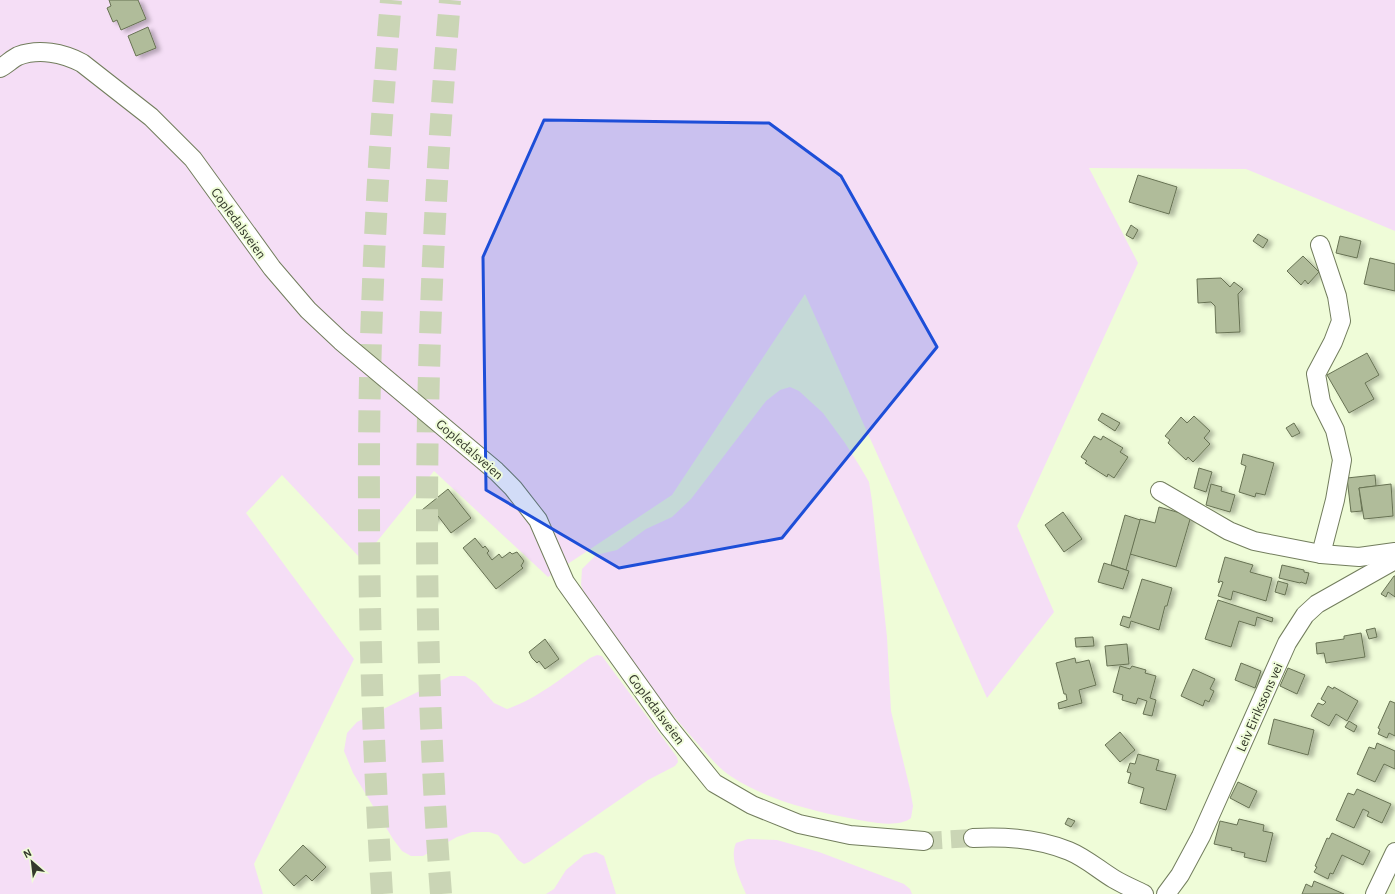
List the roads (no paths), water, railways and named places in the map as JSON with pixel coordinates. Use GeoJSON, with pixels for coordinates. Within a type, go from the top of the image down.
{"type":"FeatureCollection","features":[{"type":"Feature","properties":{"kind":"street","name":"Gopledalsveien"},"geometry":{"type":"LineString","coordinates":[[0,68],[17,57],[29,53],[44,52],[70,56],[82,63],[157,122],[193,159],[272,268],[308,310],[341,340],[491,466],[513,488],[538,520],[565,582],[668,726],[714,783],[752,805],[800,824],[850,835],[924,841]]}},
{"type":"Feature","properties":{"kind":"street"},"geometry":{"type":"LineString","coordinates":[[1320,246],[1337,296],[1341,321],[1333,342],[1316,374],[1321,402],[1335,430],[1342,460],[1335,500],[1320,554]]}},
{"type":"Feature","properties":{"kind":"street"},"geometry":{"type":"LineString","coordinates":[[1160,491],[1229,531],[1254,541],[1320,554],[1359,557],[1395,552]]}},
{"type":"Feature","properties":{"kind":"street","name":"Leiv Eirikssons vei"},"geometry":{"type":"LineString","coordinates":[[1166,894],[1180,876],[1201,836],[1287,643],[1297,627],[1317,604],[1395,560]]}},
{"type":"Feature","properties":{"kind":"street"},"geometry":{"type":"LineString","coordinates":[[973,838],[994,837],[1025,840],[1051,845],[1069,851],[1085,859],[1113,879],[1144,894]]}},
{"type":"Feature","properties":{"kind":"street"},"geometry":{"type":"LineString","coordinates":[[1375,894],[1395,852]]}},
{"type":"Feature","properties":{"kind":"tunnel"},"geometry":{"type":"LineString","coordinates":[[382,894],[374,748],[371,650],[369,440],[374,251],[391,0]]}},
{"type":"Feature","properties":{"kind":"tunnel"},"geometry":{"type":"LineString","coordinates":[[441,894],[429,671],[427,559],[428,447],[430,335],[435,223],[441,112],[450,0]]}},
{"type":"Feature","properties":{"kind":"tunnel"},"geometry":{"type":"LineString","coordinates":[[924,841],[973,838]]}}]}
